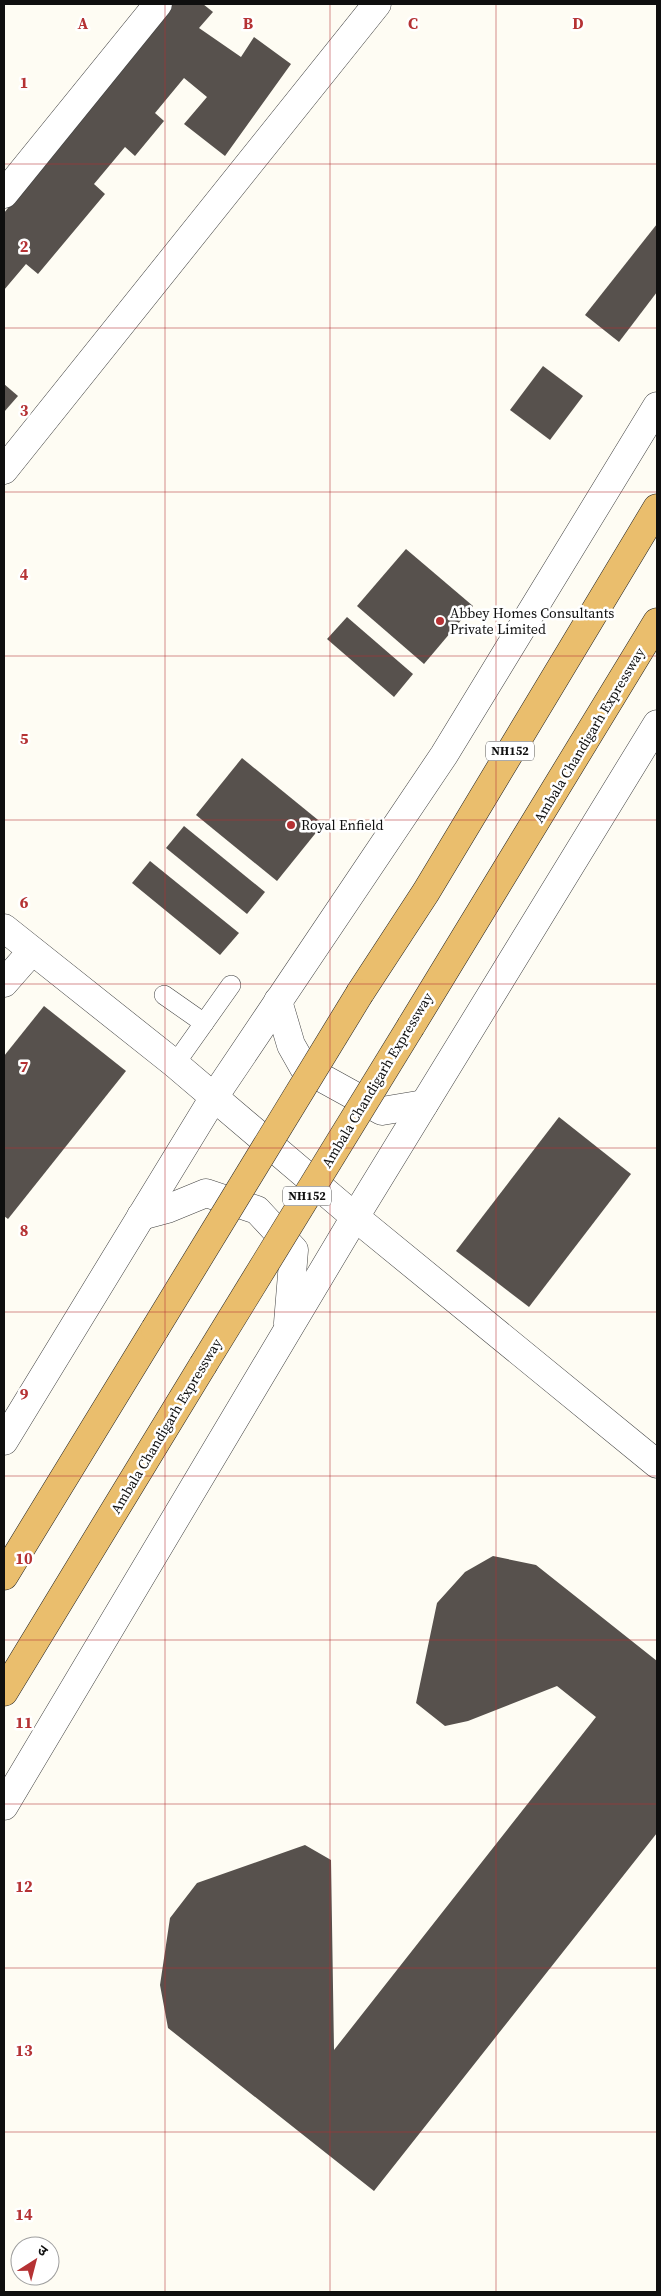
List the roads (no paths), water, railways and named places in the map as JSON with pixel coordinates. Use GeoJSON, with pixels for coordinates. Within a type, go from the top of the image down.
{"type":"FeatureCollection","features":[{"type":"Feature","properties":{"kind":"highway","name":"NH152"},"geometry":{"type":"LineString","coordinates":[[4,1576],[360,994],[426,892],[657,508]]}},
{"type":"Feature","properties":{"kind":"highway","name":"Ambala Chandigarh Expressway"},"geometry":{"type":"LineString","coordinates":[[4,1692],[657,622]]}},
{"type":"Feature","properties":{"kind":"street"},"geometry":{"type":"LineString","coordinates":[[4,194],[158,4]]}},
{"type":"Feature","properties":{"kind":"street"},"geometry":{"type":"LineString","coordinates":[[4,470],[378,4]]}},
{"type":"Feature","properties":{"kind":"street"},"geometry":{"type":"LineString","coordinates":[[4,1441],[214,1098],[444,755],[657,406]]}},
{"type":"Feature","properties":{"kind":"street"},"geometry":{"type":"LineString","coordinates":[[4,1806],[355,1216],[657,724]]}},
{"type":"Feature","properties":{"kind":"street"},"geometry":{"type":"LineString","coordinates":[[4,983],[13,940],[174,1064],[355,1216],[657,1464]]}},
{"type":"Feature","properties":{"kind":"street"},"geometry":{"type":"LineString","coordinates":[[278,1001],[291,1045],[304,1068],[382,1111],[424,1104]]}},
{"type":"Feature","properties":{"kind":"street"},"geometry":{"type":"LineString","coordinates":[[141,1216],[167,1209],[206,1193],[257,1210],[294,1250],[288,1330]]}},
{"type":"Feature","properties":{"kind":"lane"},"geometry":{"type":"LineString","coordinates":[[174,1064],[231,985]]}},
{"type":"Feature","properties":{"kind":"lane"},"geometry":{"type":"LineString","coordinates":[[164,995],[204,1023]]}},
{"type":"Feature","properties":{"kind":"place","name":"Abbey Homes Consultants Private Limited"},"geometry":{"type":"Point","coordinates":[440,621]}},
{"type":"Feature","properties":{"kind":"place","name":"Royal Enfield"},"geometry":{"type":"Point","coordinates":[291,825]}}]}
